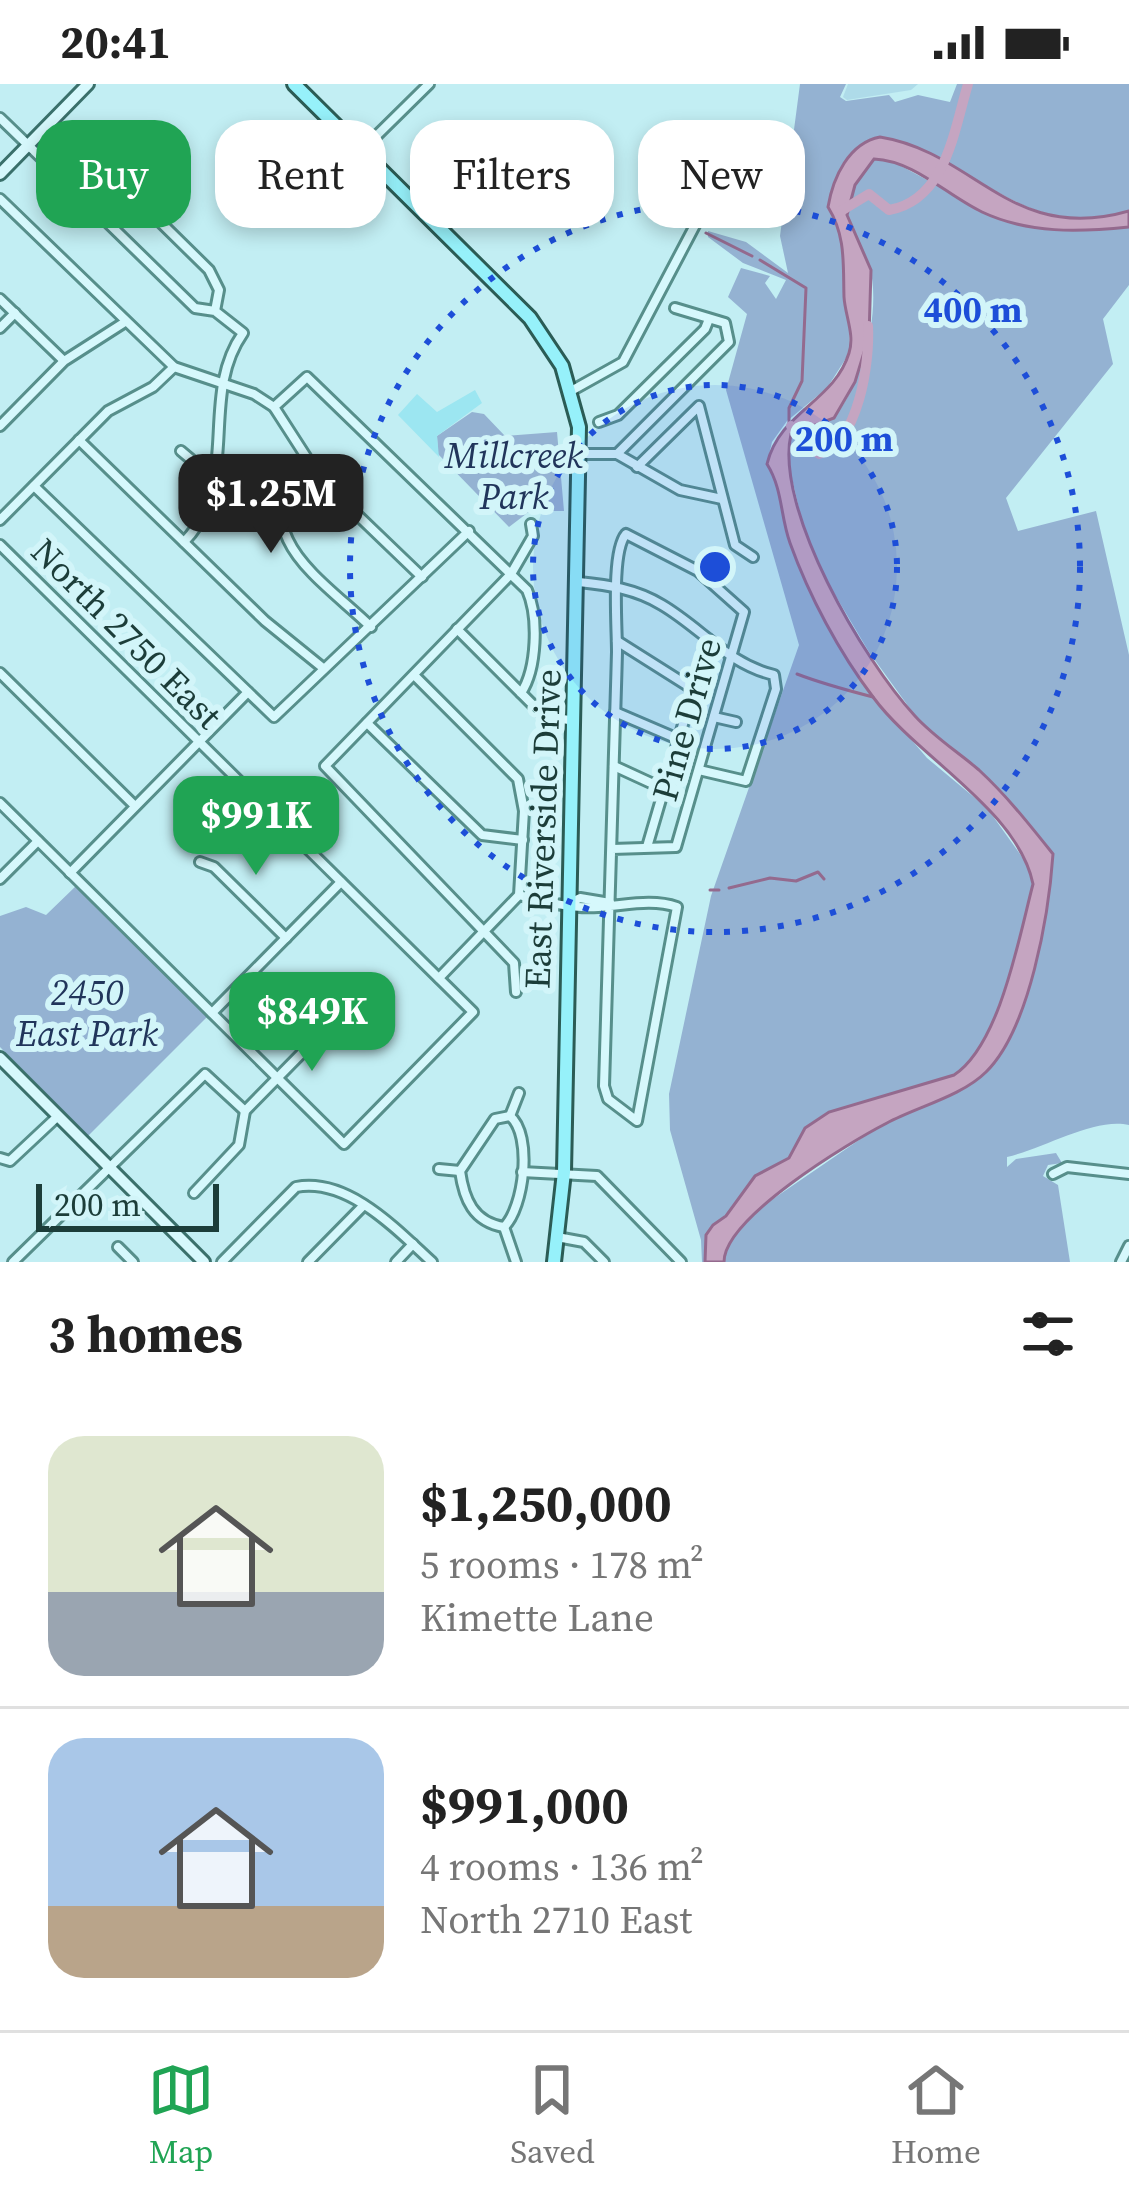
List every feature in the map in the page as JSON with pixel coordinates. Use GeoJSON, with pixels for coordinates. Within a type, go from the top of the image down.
{"type":"FeatureCollection","features":[{"type":"Feature","properties":{"kind":"main road"},"geometry":{"type":"LineString","coordinates":[[294,84],[332,120]]}},
{"type":"Feature","properties":{"kind":"main road"},"geometry":{"type":"LineString","coordinates":[[386,173],[530,318],[554,353],[572,395]]}},
{"type":"Feature","properties":{"kind":"main road","name":"East Riverside Drive"},"geometry":{"type":"LineString","coordinates":[[554,1262],[564,1172],[580,582],[580,454],[572,395]]}},
{"type":"Feature","properties":{"kind":"street"},"geometry":{"type":"LineString","coordinates":[[0,174],[88,84]]}},
{"type":"Feature","properties":{"kind":"street"},"geometry":{"type":"LineString","coordinates":[[386,125],[428,84]]}},
{"type":"Feature","properties":{"kind":"street"},"geometry":{"type":"LineString","coordinates":[[0,118],[36,154]]}},
{"type":"Feature","properties":{"kind":"street"},"geometry":{"type":"LineString","coordinates":[[0,199],[174,367],[222,382],[274,407],[308,461],[422,577]]}},
{"type":"Feature","properties":{"kind":"street"},"geometry":{"type":"LineString","coordinates":[[113,228],[194,308],[215,311],[243,332],[224,368],[217,471],[205,520],[184,542]]}},
{"type":"Feature","properties":{"kind":"street"},"geometry":{"type":"LineString","coordinates":[[166,228],[209,270],[219,290],[215,311]]}},
{"type":"Feature","properties":{"kind":"street"},"geometry":{"type":"LineString","coordinates":[[572,395],[623,362],[694,228]]}},
{"type":"Feature","properties":{"kind":"street"},"geometry":{"type":"LineString","coordinates":[[0,298],[64,361]]}},
{"type":"Feature","properties":{"kind":"street"},"geometry":{"type":"LineString","coordinates":[[617,454],[729,342],[725,323],[675,308]]}},
{"type":"Feature","properties":{"kind":"street"},"geometry":{"type":"LineString","coordinates":[[0,328],[15,313]]}},
{"type":"Feature","properties":{"kind":"street"},"geometry":{"type":"LineString","coordinates":[[599,422],[618,415],[705,329],[709,319]]}},
{"type":"Feature","properties":{"kind":"street"},"geometry":{"type":"LineString","coordinates":[[0,426],[64,361],[125,322]]}},
{"type":"Feature","properties":{"kind":"street"},"geometry":{"type":"LineString","coordinates":[[0,520],[108,411],[153,387],[174,367]]}},
{"type":"Feature","properties":{"kind":"street"},"geometry":{"type":"LineString","coordinates":[[274,407],[307,377],[511,574],[533,604],[531,679],[521,693]]}},
{"type":"Feature","properties":{"kind":"street"},"geometry":{"type":"LineString","coordinates":[[638,467],[699,406],[735,545],[753,556]]}},
{"type":"Feature","properties":{"kind":"street"},"geometry":{"type":"LineString","coordinates":[[79,440],[265,621],[323,668]]}},
{"type":"Feature","properties":{"kind":"street"},"geometry":{"type":"LineString","coordinates":[[181,451],[200,467],[217,471]]}},
{"type":"Feature","properties":{"kind":"street"},"geometry":{"type":"LineString","coordinates":[[580,454],[617,454],[680,490],[722,500]]}},
{"type":"Feature","properties":{"kind":"street"},"geometry":{"type":"LineString","coordinates":[[308,461],[284,495],[286,540],[307,569],[371,627]]}},
{"type":"Feature","properties":{"kind":"street"},"geometry":{"type":"LineString","coordinates":[[34,486],[274,717],[469,531]]}},
{"type":"Feature","properties":{"kind":"street"},"geometry":{"type":"LineString","coordinates":[[516,992],[514,963],[487,931],[325,766],[511,574],[533,536],[532,524]]}},
{"type":"Feature","properties":{"kind":"street","name":"Pine Drive"},"geometry":{"type":"LineString","coordinates":[[612,849],[676,847],[744,612],[698,571],[626,534],[619,542],[618,586]]}},
{"type":"Feature","properties":{"kind":"street","name":"North 2750 East"},"geometry":{"type":"LineString","coordinates":[[0,545],[473,1012],[344,1144],[278,1078]]}},
{"type":"Feature","properties":{"kind":"street"},"geometry":{"type":"LineString","coordinates":[[580,582],[618,586],[661,604],[732,658],[774,676],[776,689],[746,781],[699,770]]}},
{"type":"Feature","properties":{"kind":"street"},"geometry":{"type":"LineString","coordinates":[[519,895],[568,904],[611,904],[677,907],[657,990],[653,1055],[640,1087],[637,1121],[608,1099],[604,1086],[611,904],[618,586]]}},
{"type":"Feature","properties":{"kind":"street"},"geometry":{"type":"LineString","coordinates":[[457,629],[544,716],[575,722]]}},
{"type":"Feature","properties":{"kind":"street"},"geometry":{"type":"LineString","coordinates":[[647,847],[708,639]]}},
{"type":"Feature","properties":{"kind":"street"},"geometry":{"type":"LineString","coordinates":[[617,641],[693,689]]}},
{"type":"Feature","properties":{"kind":"street"},"geometry":{"type":"LineString","coordinates":[[0,674],[136,806]]}},
{"type":"Feature","properties":{"kind":"street"},"geometry":{"type":"LineString","coordinates":[[414,675],[518,779],[523,791],[519,895],[439,978]]}},
{"type":"Feature","properties":{"kind":"street"},"geometry":{"type":"LineString","coordinates":[[70,873],[248,692]]}},
{"type":"Feature","properties":{"kind":"street"},"geometry":{"type":"LineString","coordinates":[[615,712],[678,739]]}},
{"type":"Feature","properties":{"kind":"street"},"geometry":{"type":"LineString","coordinates":[[714,717],[736,722]]}},
{"type":"Feature","properties":{"kind":"street"},"geometry":{"type":"LineString","coordinates":[[367,723],[482,835],[524,840]]}},
{"type":"Feature","properties":{"kind":"street"},"geometry":{"type":"LineString","coordinates":[[614,766],[664,789]]}},
{"type":"Feature","properties":{"kind":"street"},"geometry":{"type":"LineString","coordinates":[[0,803],[278,1078]]}},
{"type":"Feature","properties":{"kind":"street"},"geometry":{"type":"LineString","coordinates":[[0,879],[38,841]]}},
{"type":"Feature","properties":{"kind":"street"},"geometry":{"type":"LineString","coordinates":[[200,862],[214,867],[286,938]]}},
{"type":"Feature","properties":{"kind":"street"},"geometry":{"type":"LineString","coordinates":[[212,1013],[341,881]]}},
{"type":"Feature","properties":{"kind":"street"},"geometry":{"type":"LineString","coordinates":[[194,1193],[239,1145],[245,1111],[347,1007]]}},
{"type":"Feature","properties":{"kind":"street"},"geometry":{"type":"LineString","coordinates":[[0,1058],[203,1262]]}},
{"type":"Feature","properties":{"kind":"street"},"geometry":{"type":"LineString","coordinates":[[13,1262],[205,1074],[245,1111]]}},
{"type":"Feature","properties":{"kind":"street"},"geometry":{"type":"LineString","coordinates":[[510,1116],[519,1094]]}},
{"type":"Feature","properties":{"kind":"street"},"geometry":{"type":"LineString","coordinates":[[0,1158],[10,1161],[58,1116]]}},
{"type":"Feature","properties":{"kind":"street"},"geometry":{"type":"LineString","coordinates":[[504,1228],[489,1225],[469,1205],[460,1171],[495,1119],[510,1116]]}},
{"type":"Feature","properties":{"kind":"street"},"geometry":{"type":"LineString","coordinates":[[504,1228],[515,1214],[521,1172],[521,1132],[510,1116]]}},
{"type":"Feature","properties":{"kind":"street"},"geometry":{"type":"LineString","coordinates":[[1053,1174],[1067,1167],[1129,1174]]}},
{"type":"Feature","properties":{"kind":"street"},"geometry":{"type":"LineString","coordinates":[[439,1169],[460,1171]]}},
{"type":"Feature","properties":{"kind":"street"},"geometry":{"type":"LineString","coordinates":[[521,1172],[597,1176],[681,1262]]}},
{"type":"Feature","properties":{"kind":"street"},"geometry":{"type":"LineString","coordinates":[[222,1262],[296,1187],[312,1184],[381,1213],[432,1262]]}},
{"type":"Feature","properties":{"kind":"street"},"geometry":{"type":"LineString","coordinates":[[308,1262],[364,1205]]}},
{"type":"Feature","properties":{"kind":"street"},"geometry":{"type":"LineString","coordinates":[[504,1228],[516,1262]]}},
{"type":"Feature","properties":{"kind":"street"},"geometry":{"type":"LineString","coordinates":[[557,1237],[584,1242],[604,1262]]}},
{"type":"Feature","properties":{"kind":"street"},"geometry":{"type":"LineString","coordinates":[[396,1262],[413,1244]]}},
{"type":"Feature","properties":{"kind":"street"},"geometry":{"type":"LineString","coordinates":[[1121,1262],[1129,1246]]}},
{"type":"Feature","properties":{"kind":"street"},"geometry":{"type":"LineString","coordinates":[[118,1247],[133,1262]]}},
{"type":"Feature","properties":{"kind":"shaded area"},"geometry":{"type":"Polygon","coordinates":[[[848,84],[918,84],[911,90],[847,100],[843,97],[848,84]]]}},
{"type":"Feature","properties":{"kind":"shaded area"},"geometry":{"type":"Polygon","coordinates":[[[880,137],[913,146],[1023,206],[1054,216],[1088,218],[1129,211],[1129,227],[1036,228],[982,212],[903,166],[874,159],[855,185],[847,215],[871,270],[869,336],[855,382],[834,418],[791,434],[789,465],[796,502],[809,542],[849,622],[915,716],[989,780],[1053,854],[1047,907],[1025,1000],[1001,1053],[986,1072],[965,1088],[887,1123],[818,1164],[744,1225],[729,1244],[724,1262],[705,1262],[706,1235],[713,1225],[726,1216],[755,1176],[789,1158],[805,1128],[829,1112],[954,1075],[970,1060],[1006,988],[1033,884],[1008,832],[892,719],[848,661],[798,563],[767,464],[783,431],[832,384],[849,353],[842,250],[828,207],[844,163],[860,146],[880,137]]]}},
{"type":"Feature","properties":{"kind":"green space"},"geometry":{"type":"Polygon","coordinates":[[[800,84],[846,84],[840,97],[846,101],[889,95],[895,102],[918,95],[950,102],[957,84],[1129,84],[1129,211],[1065,217],[1038,211],[909,144],[847,167],[836,179],[835,218],[846,256],[850,352],[827,388],[787,421],[772,442],[767,464],[778,482],[788,538],[857,676],[927,758],[987,808],[1030,868],[1033,884],[1005,988],[984,1040],[970,1060],[954,1075],[829,1113],[789,1158],[755,1176],[726,1216],[741,1228],[748,1216],[881,1125],[985,1074],[1019,1014],[1039,942],[1053,854],[975,767],[919,721],[869,652],[809,551],[788,461],[789,440],[798,431],[834,418],[861,367],[871,326],[873,285],[868,261],[849,222],[849,200],[874,158],[890,160],[1003,221],[1062,231],[1129,227],[1129,285],[1103,319],[1113,364],[1006,498],[1018,531],[1096,511],[1129,655],[1129,1125],[1085,1129],[1007,1157],[1007,1167],[1016,1159],[1056,1153],[1062,1163],[1048,1165],[1043,1176],[1058,1185],[1070,1262],[702,1262],[701,1240],[670,1130],[669,1094],[711,896],[799,645],[726,390],[747,314],[728,297],[741,268],[770,276],[765,283],[776,299],[786,280],[743,263],[708,237],[708,231],[746,242],[788,273],[781,228],[805,228],[805,120],[795,120],[800,84]]]}},
{"type":"Feature","properties":{"kind":"green space","name":"Millcreek Park"},"geometry":{"type":"Polygon","coordinates":[[[472,412],[484,414],[505,436],[557,432],[564,511],[530,511],[509,527],[438,454],[437,436],[472,412]]]}},
{"type":"Feature","properties":{"kind":"green space","name":"2450 East Park"},"geometry":{"type":"Polygon","coordinates":[[[76,886],[208,1016],[88,1136],[0,1047],[0,916],[26,907],[46,915],[76,886]]]}},
{"type":"Feature","properties":{"kind":"sand"},"geometry":{"type":"Polygon","coordinates":[[[475,390],[482,403],[437,436],[439,457],[398,415],[417,394],[437,412],[475,390]]]}},
{"type":"Feature","properties":{"kind":"waterway"},"geometry":{"type":"LineString","coordinates":[[841,211],[869,194],[889,210],[923,193],[945,160],[968,84]]}},
{"type":"Feature","properties":{"kind":"waterway"},"geometry":{"type":"LineString","coordinates":[[706,233],[752,256]]}},
{"type":"Feature","properties":{"kind":"waterway"},"geometry":{"type":"LineString","coordinates":[[760,260],[806,288],[802,381],[789,408],[789,424]]}},
{"type":"Feature","properties":{"kind":"waterway"},"geometry":{"type":"LineString","coordinates":[[791,426],[819,454],[844,434],[864,379],[868,326]]}},
{"type":"Feature","properties":{"kind":"waterway"},"geometry":{"type":"LineString","coordinates":[[797,674],[873,697]]}},
{"type":"Feature","properties":{"kind":"waterway"},"geometry":{"type":"LineString","coordinates":[[729,888],[770,878],[796,881],[818,872],[824,879]]}},
{"type":"Feature","properties":{"kind":"waterway"},"geometry":{"type":"LineString","coordinates":[[710,890],[719,890]]}}]}
